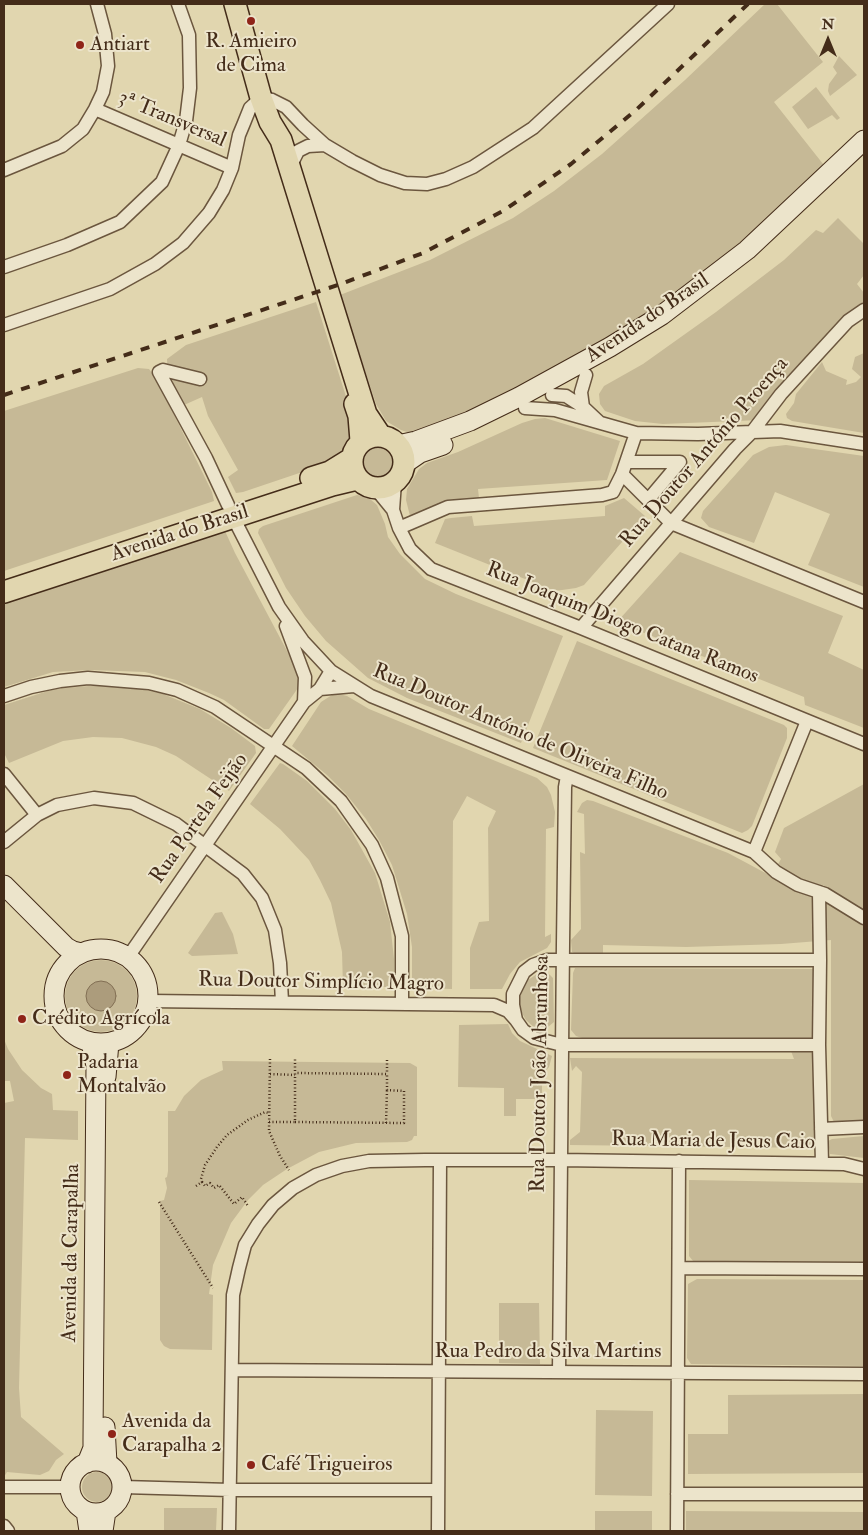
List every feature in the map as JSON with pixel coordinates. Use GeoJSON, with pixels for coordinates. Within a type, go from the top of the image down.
{"type":"FeatureCollection","features":[{"type":"Feature","properties":{"kind":"main road"},"geometry":{"type":"LineString","coordinates":[[235,4],[261,98],[270,122],[281,140],[290,167],[366,414],[378,462]]}},
{"type":"Feature","properties":{"kind":"main road"},"geometry":{"type":"LineString","coordinates":[[270,122],[274,148],[359,416],[378,462]]}},
{"type":"Feature","properties":{"kind":"main road","name":"Avenida do Brasil"},"geometry":{"type":"LineString","coordinates":[[4,579],[230,511],[332,484],[416,441],[470,421],[551,396],[610,347],[662,314],[740,256],[864,140]]}},
{"type":"Feature","properties":{"kind":"main road","name":"Avenida do Brasil"},"geometry":{"type":"LineString","coordinates":[[378,462],[420,453],[475,432],[551,396],[617,358],[669,325],[756,260],[864,158]]}},
{"type":"Feature","properties":{"kind":"main road","name":"Avenida do Brasil"},"geometry":{"type":"LineString","coordinates":[[4,592],[230,511]]}},
{"type":"Feature","properties":{"kind":"main road"},"geometry":{"type":"LineString","coordinates":[[4,884],[66,947],[81,953]]}},
{"type":"Feature","properties":{"kind":"main road"},"geometry":{"type":"LineString","coordinates":[[4,899],[55,952],[62,969]]}},
{"type":"Feature","properties":{"kind":"main road"},"geometry":{"type":"LineString","coordinates":[[102,949],[115,951],[128,957],[144,976],[148,988],[148,1001],[144,1015],[136,1028],[124,1037],[100,1042],[76,1037],[65,1027],[56,1014],[53,998],[55,983],[62,969],[81,953],[102,949]]}},
{"type":"Feature","properties":{"kind":"main road","name":"Avenida da Carapalha"},"geometry":{"type":"LineString","coordinates":[[87,1463],[93,1448],[96,1066],[100,1042]]}},
{"type":"Feature","properties":{"kind":"main road","name":"Avenida da Carapalha"},"geometry":{"type":"LineString","coordinates":[[100,1042],[106,1066],[104,1438],[107,1463]]}},
{"type":"Feature","properties":{"kind":"main road"},"geometry":{"type":"LineString","coordinates":[[100,1461],[107,1463],[118,1473],[123,1487],[118,1502],[106,1511],[93,1513],[86,1511],[74,1501],[70,1487],[75,1472],[87,1463],[100,1461]]}},
{"type":"Feature","properties":{"kind":"main road"},"geometry":{"type":"LineString","coordinates":[[86,1511],[89,1531]]}},
{"type":"Feature","properties":{"kind":"main road"},"geometry":{"type":"LineString","coordinates":[[103,1531],[106,1511]]}},
{"type":"Feature","properties":{"kind":"street"},"geometry":{"type":"LineString","coordinates":[[4,267],[67,245],[120,222],[162,182],[179,145],[186,121],[191,72],[190,35],[178,4]]}},
{"type":"Feature","properties":{"kind":"street"},"geometry":{"type":"LineString","coordinates":[[4,325],[110,290],[155,264],[182,243],[209,213],[223,190],[232,168],[239,135],[250,108],[261,98],[272,100],[286,107],[326,145],[352,161],[380,175],[405,183],[427,184],[446,179],[472,167],[532,128],[668,4]]}},
{"type":"Feature","properties":{"kind":"street"},"geometry":{"type":"LineString","coordinates":[[4,170],[62,146],[83,128],[95,109],[103,92],[108,66],[105,34],[99,6]]}},
{"type":"Feature","properties":{"kind":"street","name":"3ª Transversal"},"geometry":{"type":"LineString","coordinates":[[95,109],[232,168]]}},
{"type":"Feature","properties":{"kind":"street"},"geometry":{"type":"LineString","coordinates":[[290,167],[298,151],[308,146],[326,145]]}},
{"type":"Feature","properties":{"kind":"street","name":"Rua Doutor António Proença"},"geometry":{"type":"LineString","coordinates":[[581,628],[735,449],[752,432],[781,394],[848,321],[864,310]]}},
{"type":"Feature","properties":{"kind":"street","name":"Rua Doutor António de Oliveira Filho"},"geometry":{"type":"LineString","coordinates":[[200,379],[163,370],[159,372],[206,458],[230,511],[279,608],[303,640],[330,670],[371,696],[754,852]]}},
{"type":"Feature","properties":{"kind":"street"},"geometry":{"type":"LineString","coordinates":[[583,406],[581,392],[586,375]]}},
{"type":"Feature","properties":{"kind":"street"},"geometry":{"type":"LineString","coordinates":[[551,396],[566,396],[583,406],[601,424]]}},
{"type":"Feature","properties":{"kind":"street"},"geometry":{"type":"LineString","coordinates":[[551,396],[601,424],[636,433],[698,434],[780,431],[864,444]]}},
{"type":"Feature","properties":{"kind":"street"},"geometry":{"type":"LineString","coordinates":[[399,528],[448,507],[602,495],[613,492],[627,462],[636,433]]}},
{"type":"Feature","properties":{"kind":"street","name":"Rua Joaquim Diogo Catana Ramos"},"geometry":{"type":"LineString","coordinates":[[378,462],[393,510]]}},
{"type":"Feature","properties":{"kind":"street","name":"Rua Joaquim Diogo Catana Ramos"},"geometry":{"type":"LineString","coordinates":[[378,462],[399,528],[410,549],[431,569],[581,628],[864,744]]}},
{"type":"Feature","properties":{"kind":"street"},"geometry":{"type":"LineString","coordinates":[[627,462],[680,462],[648,500]]}},
{"type":"Feature","properties":{"kind":"street"},"geometry":{"type":"LineString","coordinates":[[622,474],[671,523],[864,602]]}},
{"type":"Feature","properties":{"kind":"street","name":"Rua Portela Feijão"},"geometry":{"type":"LineString","coordinates":[[279,608],[305,677],[304,702]]}},
{"type":"Feature","properties":{"kind":"street"},"geometry":{"type":"LineString","coordinates":[[305,689],[312,679],[330,670]]}},
{"type":"Feature","properties":{"kind":"street","name":"Rua Portela Feijão"},"geometry":{"type":"LineString","coordinates":[[128,957],[304,702],[320,689],[330,670]]}},
{"type":"Feature","properties":{"kind":"street"},"geometry":{"type":"LineString","coordinates":[[4,696],[31,687],[88,678],[149,683],[177,690],[215,707],[238,721],[273,748],[306,768],[341,801],[372,845],[387,878],[402,936],[402,1004]]}},
{"type":"Feature","properties":{"kind":"street"},"geometry":{"type":"LineString","coordinates":[[320,689],[354,686]]}},
{"type":"Feature","properties":{"kind":"street"},"geometry":{"type":"LineString","coordinates":[[807,721],[754,852],[776,872],[798,885],[819,892],[864,918]]}},
{"type":"Feature","properties":{"kind":"street"},"geometry":{"type":"LineString","coordinates":[[4,774],[37,816]]}},
{"type":"Feature","properties":{"kind":"street","name":"Rua Doutor João Abrunhosa"},"geometry":{"type":"LineString","coordinates":[[559,1372],[562,959],[565,787],[567,776]]}},
{"type":"Feature","properties":{"kind":"street"},"geometry":{"type":"LineString","coordinates":[[4,842],[37,816],[58,805],[94,798],[133,803],[176,824],[243,874],[262,898],[275,930],[280,964],[282,1002]]}},
{"type":"Feature","properties":{"kind":"street"},"geometry":{"type":"LineString","coordinates":[[819,892],[819,1045],[822,1163]]}},
{"type":"Feature","properties":{"kind":"street"},"geometry":{"type":"LineString","coordinates":[[516,1020],[513,994],[524,972],[533,965],[547,960],[820,960]]}},
{"type":"Feature","properties":{"kind":"street"},"geometry":{"type":"LineString","coordinates":[[494,1004],[504,999],[516,989]]}},
{"type":"Feature","properties":{"kind":"street","name":"Rua Doutor Simplício Magro"},"geometry":{"type":"LineString","coordinates":[[148,1001],[494,1004]]}},
{"type":"Feature","properties":{"kind":"street"},"geometry":{"type":"LineString","coordinates":[[494,1004],[508,1011],[523,1030],[534,1038],[562,1045],[819,1045]]}},
{"type":"Feature","properties":{"kind":"street"},"geometry":{"type":"LineString","coordinates":[[821,1128],[864,1127]]}},
{"type":"Feature","properties":{"kind":"street"},"geometry":{"type":"LineString","coordinates":[[438,1531],[440,1160]]}},
{"type":"Feature","properties":{"kind":"street","name":"Rua Maria de Jesus Caio"},"geometry":{"type":"LineString","coordinates":[[229,1531],[233,1295],[239,1268],[245,1245],[273,1205],[294,1188],[316,1175],[342,1166],[369,1161],[440,1160],[822,1163],[844,1164],[864,1169]]}},
{"type":"Feature","properties":{"kind":"street"},"geometry":{"type":"LineString","coordinates":[[677,1531],[680,1161]]}},
{"type":"Feature","properties":{"kind":"street"},"geometry":{"type":"LineString","coordinates":[[679,1268],[864,1269]]}},
{"type":"Feature","properties":{"kind":"street","name":"Rua Pedro da Silva Martins"},"geometry":{"type":"LineString","coordinates":[[232,1370],[864,1374]]}},
{"type":"Feature","properties":{"kind":"street"},"geometry":{"type":"LineString","coordinates":[[4,1487],[70,1487]]}},
{"type":"Feature","properties":{"kind":"street"},"geometry":{"type":"LineString","coordinates":[[123,1487],[230,1490],[438,1490]]}},
{"type":"Feature","properties":{"kind":"street"},"geometry":{"type":"LineString","coordinates":[[677,1494],[864,1494]]}},
{"type":"Feature","properties":{"kind":"street"},"geometry":{"type":"LineString","coordinates":[[4,1526],[8,1531]]}},
{"type":"Feature","properties":{"kind":"path"},"geometry":{"type":"LineString","coordinates":[[270,1059],[269,1131],[280,1156],[289,1170]]}},
{"type":"Feature","properties":{"kind":"path"},"geometry":{"type":"LineString","coordinates":[[295,1059],[295,1122]]}},
{"type":"Feature","properties":{"kind":"path"},"geometry":{"type":"LineString","coordinates":[[386,1123],[387,1060]]}},
{"type":"Feature","properties":{"kind":"path"},"geometry":{"type":"LineString","coordinates":[[270,1074],[387,1074]]}},
{"type":"Feature","properties":{"kind":"path"},"geometry":{"type":"LineString","coordinates":[[269,1122],[404,1123],[404,1090],[387,1090]]}},
{"type":"Feature","properties":{"kind":"path"},"geometry":{"type":"LineString","coordinates":[[248,1206],[242,1197],[234,1204],[219,1185],[214,1188],[210,1182],[205,1186],[201,1179],[205,1165],[216,1147],[227,1135],[248,1120],[264,1112],[269,1112]]}},
{"type":"Feature","properties":{"kind":"path"},"geometry":{"type":"LineString","coordinates":[[196,1186],[202,1182]]}},
{"type":"Feature","properties":{"kind":"path"},"geometry":{"type":"LineString","coordinates":[[159,1202],[213,1288]]}},
{"type":"Feature","properties":{"kind":"shaded area"},"geometry":{"type":"Polygon","coordinates":[[[765,4],[777,4],[823,62],[774,102],[827,169],[754,238],[690,286],[586,353],[469,413],[413,434],[401,430],[386,421],[376,404],[340,295],[430,260],[513,218],[554,191],[602,154],[685,80],[765,4]]]}},
{"type":"Feature","properties":{"kind":"shaded area"},"geometry":{"type":"Polygon","coordinates":[[[839,56],[857,75],[830,96],[828,91],[829,84],[837,73],[833,67],[839,56]]]}},
{"type":"Feature","properties":{"kind":"shaded area"},"geometry":{"type":"Polygon","coordinates":[[[816,87],[840,118],[837,120],[832,115],[808,129],[792,107],[816,87]]]}},
{"type":"Feature","properties":{"kind":"shaded area"},"geometry":{"type":"Polygon","coordinates":[[[838,218],[864,244],[864,275],[857,284],[864,293],[864,307],[761,420],[663,424],[635,421],[605,411],[600,404],[599,394],[604,386],[643,364],[716,312],[784,260],[816,230],[823,233],[838,218]]]}},
{"type":"Feature","properties":{"kind":"shaded area"},"geometry":{"type":"Polygon","coordinates":[[[316,302],[350,409],[352,437],[342,456],[332,462],[236,493],[228,477],[238,470],[208,416],[202,397],[184,405],[168,377],[167,359],[186,345],[316,302]]]}},
{"type":"Feature","properties":{"kind":"shaded area"},"geometry":{"type":"Polygon","coordinates":[[[864,353],[864,433],[792,421],[787,418],[786,414],[794,403],[796,394],[822,362],[826,371],[847,380],[846,385],[856,382],[861,377],[852,369],[855,357],[864,353]]]}},
{"type":"Feature","properties":{"kind":"shaded area"},"geometry":{"type":"Polygon","coordinates":[[[138,368],[149,369],[156,378],[212,492],[214,501],[4,571],[4,411],[138,368]]]}},
{"type":"Feature","properties":{"kind":"shaded area"},"geometry":{"type":"Polygon","coordinates":[[[545,418],[620,441],[607,480],[478,489],[479,498],[447,500],[410,516],[406,500],[407,489],[419,469],[427,463],[458,452],[522,423],[545,418]]]}},
{"type":"Feature","properties":{"kind":"shaded area"},"geometry":{"type":"Polygon","coordinates":[[[378,445],[385,446],[390,450],[394,455],[394,469],[390,474],[385,478],[378,479],[371,478],[366,474],[362,469],[361,462],[362,455],[366,450],[371,446],[378,445]]]}},
{"type":"Feature","properties":{"kind":"shaded area"},"geometry":{"type":"Polygon","coordinates":[[[786,445],[864,456],[864,587],[808,565],[830,514],[775,492],[754,543],[709,527],[701,518],[703,511],[753,455],[769,447],[786,445]]]}},
{"type":"Feature","properties":{"kind":"shaded area"},"geometry":{"type":"Polygon","coordinates":[[[357,495],[370,499],[377,505],[388,537],[400,554],[425,579],[456,594],[563,636],[521,743],[407,698],[368,678],[326,641],[305,616],[286,588],[258,533],[259,529],[263,526],[357,495]]]}},
{"type":"Feature","properties":{"kind":"shaded area"},"geometry":{"type":"Polygon","coordinates":[[[624,498],[645,516],[584,585],[576,588],[555,591],[435,543],[445,519],[472,516],[474,526],[605,516],[605,506],[624,498]]]}},
{"type":"Feature","properties":{"kind":"shaded area"},"geometry":{"type":"Polygon","coordinates":[[[219,529],[225,531],[299,677],[298,688],[269,729],[264,729],[224,700],[209,693],[176,680],[145,672],[90,670],[53,672],[4,687],[4,600],[219,529]]]}},
{"type":"Feature","properties":{"kind":"shaded area"},"geometry":{"type":"Polygon","coordinates":[[[680,552],[843,616],[828,653],[864,670],[864,728],[805,705],[804,697],[617,622],[680,552]]]}},
{"type":"Feature","properties":{"kind":"shaded area"},"geometry":{"type":"Polygon","coordinates":[[[577,641],[784,725],[787,728],[787,738],[752,826],[748,830],[742,833],[533,748],[577,641]]]}},
{"type":"Feature","properties":{"kind":"shaded area"},"geometry":{"type":"Polygon","coordinates":[[[89,686],[127,686],[163,694],[200,709],[231,728],[255,746],[256,753],[229,791],[176,756],[156,747],[122,738],[93,737],[63,741],[9,763],[4,753],[4,705],[54,689],[89,686]]]}},
{"type":"Feature","properties":{"kind":"shaded area"},"geometry":{"type":"Polygon","coordinates":[[[332,695],[347,696],[369,709],[537,778],[547,787],[555,812],[554,827],[546,829],[545,937],[551,934],[551,942],[547,948],[520,962],[510,974],[502,989],[470,989],[470,948],[479,922],[489,921],[488,828],[496,811],[467,796],[453,821],[452,989],[417,988],[412,983],[412,947],[407,914],[392,865],[366,819],[346,794],[327,775],[292,746],[321,702],[332,695]]]}},
{"type":"Feature","properties":{"kind":"shaded area"},"geometry":{"type":"Polygon","coordinates":[[[280,763],[307,781],[335,809],[351,830],[375,873],[390,922],[394,959],[394,981],[391,987],[343,987],[342,952],[331,903],[320,880],[309,860],[280,829],[250,804],[280,763]]]}},
{"type":"Feature","properties":{"kind":"shaded area"},"geometry":{"type":"Polygon","coordinates":[[[864,784],[864,1123],[835,1124],[831,1116],[831,940],[781,944],[686,947],[603,945],[603,956],[572,952],[571,940],[581,929],[580,852],[585,854],[584,814],[577,812],[582,803],[587,800],[593,801],[728,853],[771,876],[781,859],[775,852],[784,828],[864,784]]]}},
{"type":"Feature","properties":{"kind":"shaded area"},"geometry":{"type":"Polygon","coordinates":[[[222,912],[233,934],[238,954],[192,956],[188,953],[215,913],[222,912]]]}},
{"type":"Feature","properties":{"kind":"shaded area"},"geometry":{"type":"Polygon","coordinates":[[[101,960],[121,966],[131,976],[137,996],[131,1016],[121,1026],[101,1032],[81,1026],[71,1016],[65,996],[71,976],[81,966],[101,960]]]}},
{"type":"Feature","properties":{"kind":"shaded area"},"geometry":{"type":"Polygon","coordinates":[[[575,968],[813,969],[814,1040],[585,1039],[576,1036],[571,1030],[573,973],[575,968]]]}},
{"type":"Feature","properties":{"kind":"shaded area"},"geometry":{"type":"Polygon","coordinates":[[[540,972],[548,973],[553,978],[554,1022],[543,1031],[536,1029],[526,1020],[520,1005],[520,996],[528,980],[540,972]]]}},
{"type":"Feature","properties":{"kind":"shaded area"},"geometry":{"type":"Polygon","coordinates":[[[101,981],[111,986],[116,996],[111,1006],[101,1011],[91,1006],[86,996],[91,986],[101,981]]]}},
{"type":"Feature","properties":{"kind":"shaded area"},"geometry":{"type":"Polygon","coordinates":[[[508,1024],[512,1033],[520,1041],[552,1056],[549,1067],[542,1075],[542,1099],[516,1099],[516,1116],[504,1116],[504,1088],[458,1087],[459,1025],[508,1024]]]}},
{"type":"Feature","properties":{"kind":"shaded area"},"geometry":{"type":"Polygon","coordinates":[[[4,1039],[8,1049],[22,1070],[41,1088],[52,1094],[53,1110],[78,1111],[78,1140],[25,1138],[19,1388],[21,1417],[64,1454],[56,1460],[49,1471],[40,1475],[7,1472],[4,1477],[4,1103],[14,1101],[10,1081],[4,1081],[4,1039]]]}},
{"type":"Feature","properties":{"kind":"shaded area"},"geometry":{"type":"Polygon","coordinates":[[[791,1051],[811,1051],[815,1054],[817,1148],[570,1145],[570,1140],[580,1132],[582,1072],[576,1066],[572,1071],[570,1058],[794,1059],[791,1051]]]}},
{"type":"Feature","properties":{"kind":"shaded area"},"geometry":{"type":"Polygon","coordinates":[[[222,1061],[410,1063],[417,1067],[417,1136],[414,1136],[412,1140],[407,1142],[356,1143],[319,1152],[287,1169],[263,1185],[248,1200],[231,1223],[213,1265],[209,1294],[213,1295],[212,1350],[170,1349],[164,1346],[160,1340],[160,1201],[164,1200],[167,1188],[165,1178],[168,1171],[168,1111],[175,1111],[184,1096],[201,1080],[223,1070],[222,1061]]]}},
{"type":"Feature","properties":{"kind":"shaded area"},"geometry":{"type":"Polygon","coordinates":[[[864,1136],[864,1158],[830,1154],[828,1141],[864,1136]]]}},
{"type":"Feature","properties":{"kind":"shaded area"},"geometry":{"type":"Polygon","coordinates":[[[689,1180],[864,1183],[864,1262],[693,1261],[689,1256],[689,1180]]]}},
{"type":"Feature","properties":{"kind":"shaded area"},"geometry":{"type":"Polygon","coordinates":[[[697,1279],[864,1280],[864,1366],[691,1364],[687,1358],[688,1284],[697,1279]]]}},
{"type":"Feature","properties":{"kind":"shaded area"},"geometry":{"type":"Polygon","coordinates":[[[499,1303],[539,1303],[540,1364],[499,1363],[499,1303]]]}},
{"type":"Feature","properties":{"kind":"shaded area"},"geometry":{"type":"Polygon","coordinates":[[[864,1394],[864,1473],[688,1474],[688,1434],[728,1434],[728,1395],[864,1394]]]}},
{"type":"Feature","properties":{"kind":"shaded area"},"geometry":{"type":"Polygon","coordinates":[[[596,1410],[653,1411],[652,1496],[595,1495],[596,1410]]]}},
{"type":"Feature","properties":{"kind":"shaded area"},"geometry":{"type":"Polygon","coordinates":[[[97,1472],[108,1476],[112,1487],[108,1498],[97,1502],[86,1498],[82,1487],[86,1476],[97,1472]]]}},
{"type":"Feature","properties":{"kind":"shaded area"},"geometry":{"type":"Polygon","coordinates":[[[164,1508],[217,1508],[216,1531],[164,1531],[164,1508]]]}},
{"type":"Feature","properties":{"kind":"shaded area"},"geometry":{"type":"Polygon","coordinates":[[[595,1511],[652,1511],[652,1531],[595,1531],[595,1511]]]}},
{"type":"Feature","properties":{"kind":"shaded area"},"geometry":{"type":"Polygon","coordinates":[[[686,1511],[864,1512],[864,1531],[686,1531],[686,1511]]]}},
{"type":"Feature","properties":{"kind":"railway"},"geometry":{"type":"LineString","coordinates":[[4,395],[338,285],[423,253],[503,211],[571,164],[636,110],[748,4]]}},
{"type":"Feature","properties":{"kind":"place","name":"R. Amieiro de Cima"},"geometry":{"type":"Point","coordinates":[251,21]}},
{"type":"Feature","properties":{"kind":"place","name":"Antiart"},"geometry":{"type":"Point","coordinates":[80,45]}},
{"type":"Feature","properties":{"kind":"place","name":"Crédito Agrícola"},"geometry":{"type":"Point","coordinates":[22,1019]}},
{"type":"Feature","properties":{"kind":"place","name":"Padaria Montalvão"},"geometry":{"type":"Point","coordinates":[67,1075]}},
{"type":"Feature","properties":{"kind":"place","name":"Avenida da Carapalha 2"},"geometry":{"type":"Point","coordinates":[112,1434]}},
{"type":"Feature","properties":{"kind":"place","name":"Café Trigueiros"},"geometry":{"type":"Point","coordinates":[251,1465]}}]}
